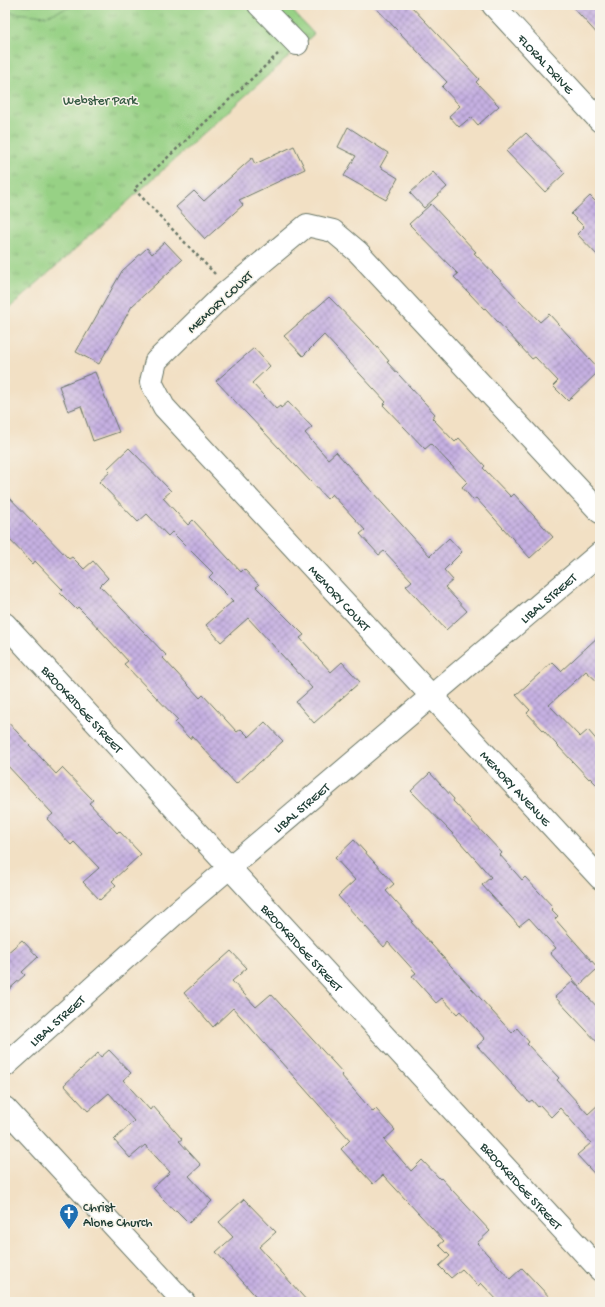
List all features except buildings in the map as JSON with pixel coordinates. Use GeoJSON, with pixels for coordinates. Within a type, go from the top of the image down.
{"type":"FeatureCollection","features":[{"type":"Feature","properties":{"kind":"street"},"geometry":{"type":"LineString","coordinates":[[259,5],[295,42]]}},
{"type":"Feature","properties":{"kind":"street","name":"FLORAL DRIVE"},"geometry":{"type":"LineString","coordinates":[[493,5],[600,121]]}},
{"type":"Feature","properties":{"kind":"street","name":"MEMORY COURT"},"geometry":{"type":"LineString","coordinates":[[431,696],[164,407],[151,382],[156,361],[229,289],[307,226],[333,231],[358,252],[600,512]]}},
{"type":"Feature","properties":{"kind":"street","name":"LIBAL STREET"},"geometry":{"type":"LineString","coordinates":[[5,1066],[229,868],[600,553]]}},
{"type":"Feature","properties":{"kind":"street","name":"BROOKRIDGE STREET"},"geometry":{"type":"LineString","coordinates":[[5,624],[600,1270]]}},
{"type":"Feature","properties":{"kind":"street","name":"MEMORY AVENUE"},"geometry":{"type":"LineString","coordinates":[[431,696],[600,878]]}},
{"type":"Feature","properties":{"kind":"street"},"geometry":{"type":"LineString","coordinates":[[5,1108],[184,1302]]}},
{"type":"Feature","properties":{"kind":"path"},"geometry":{"type":"LineString","coordinates":[[229,289],[134,189],[295,42]]}},
{"type":"Feature","properties":{"kind":"green space","name":"Webster Park"},"geometry":{"type":"Polygon","coordinates":[[[5,5],[287,5],[314,34],[5,312],[5,5]]]}},
{"type":"Feature","properties":{"kind":"green space"},"geometry":{"type":"Polygon","coordinates":[[[5,5],[76,5],[46,16],[5,12],[5,5]]]}},
{"type":"Feature","properties":{"kind":"place","name":"Christ Alone Church"},"geometry":{"type":"Point","coordinates":[69,1230]}}]}
